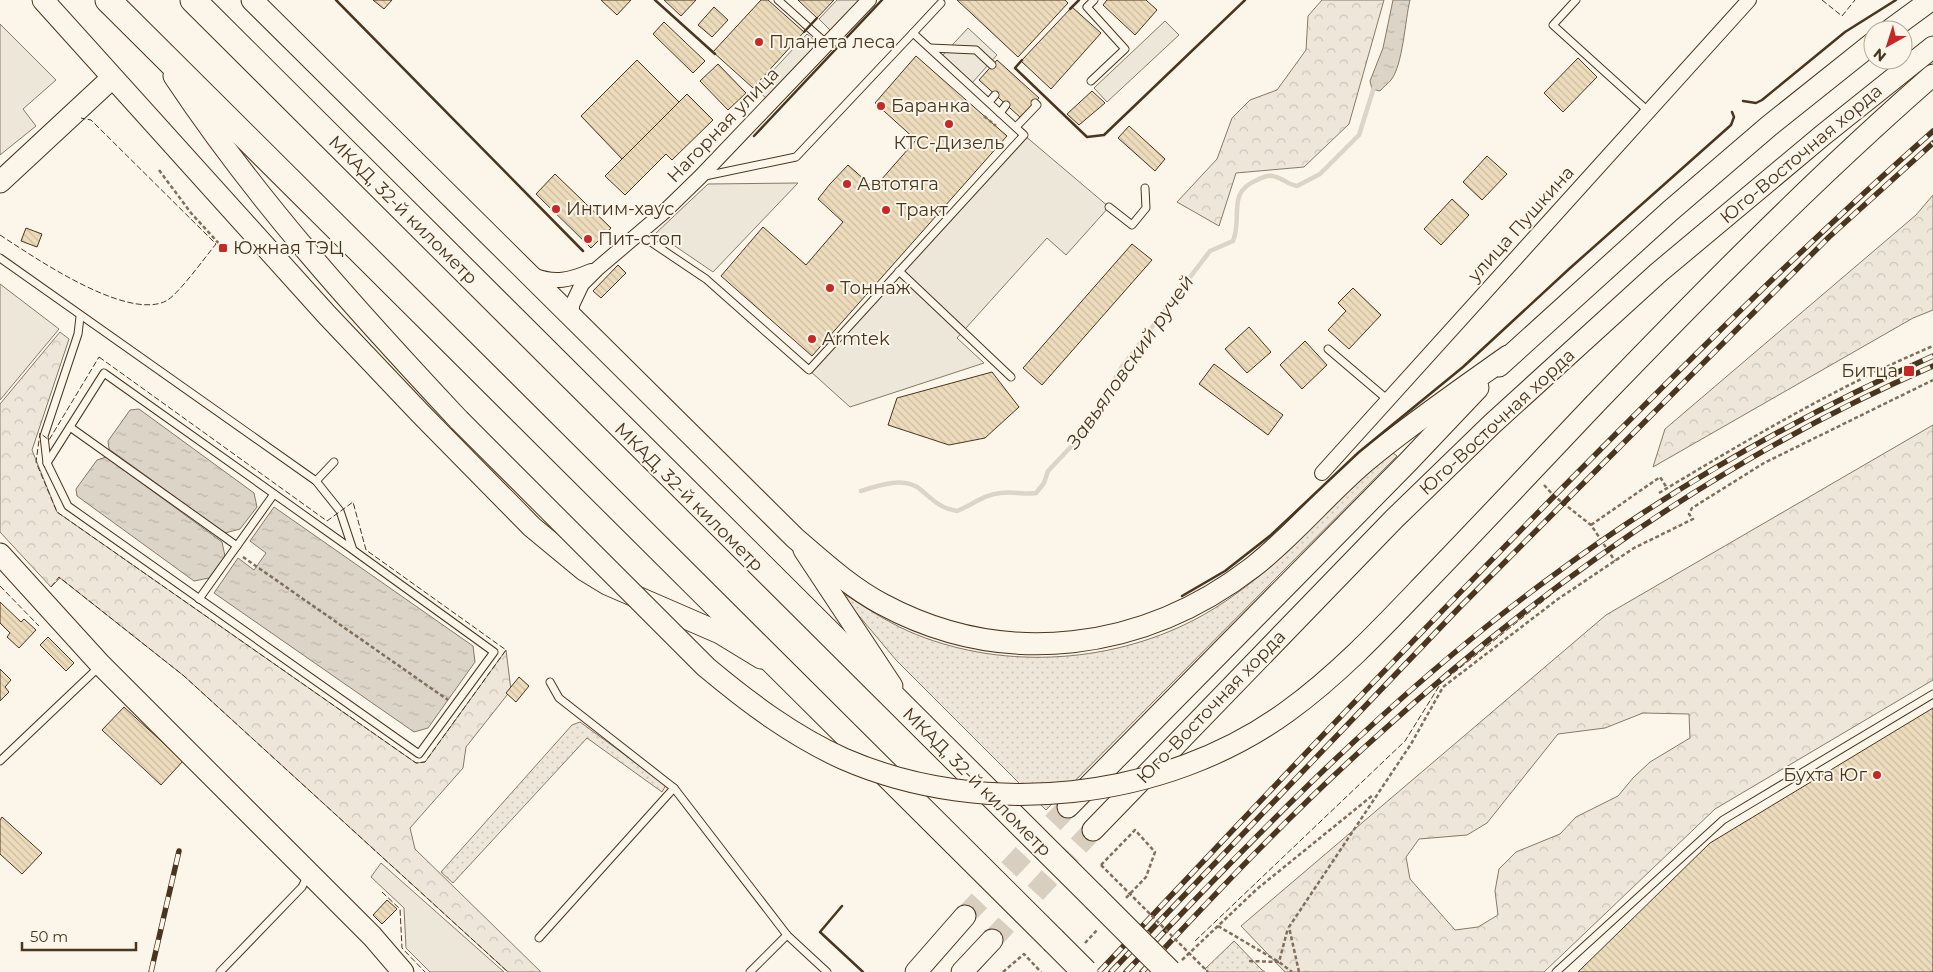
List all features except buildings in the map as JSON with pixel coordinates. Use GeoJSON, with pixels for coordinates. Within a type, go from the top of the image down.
{"type":"FeatureCollection","features":[{"type":"Feature","properties":{"kind":"highway"},"geometry":{"type":"LineString","coordinates":[[108,0],[1085,972]]}},
{"type":"Feature","properties":{"kind":"highway","name":"МКАД, 32-й километр"},"geometry":{"type":"LineString","coordinates":[[193,0],[918,724],[1095,898],[1173,969]]}},
{"type":"Feature","properties":{"kind":"main road"},"geometry":{"type":"LineString","coordinates":[[43,0],[327,315],[441,435],[539,533],[584,570],[607,584],[720,633],[792,679]]}},
{"type":"Feature","properties":{"kind":"main road"},"geometry":{"type":"LineString","coordinates":[[252,0],[795,538],[843,578],[881,603],[910,617],[950,631],[1007,642],[1035,644],[1071,643],[1115,635],[1154,623],[1179,612],[1232,582],[1276,547],[1364,463],[1412,423],[1508,356]]}},
{"type":"Feature","properties":{"kind":"main road"},"geometry":{"type":"LineString","coordinates":[[1904,20],[1931,0]]}},
{"type":"Feature","properties":{"kind":"main road","name":"Юго-Восточная хорда"},"geometry":{"type":"LineString","coordinates":[[1093,830],[1334,580],[1492,424],[1658,273],[1838,123],[1933,47]]}},
{"type":"Feature","properties":{"kind":"main road"},"geometry":{"type":"LineString","coordinates":[[156,48],[241,171],[341,292],[459,420],[699,660],[736,692],[795,734],[846,760],[900,778],[975,791],[1046,794],[1111,787],[1175,770],[1240,741],[1287,712],[1315,691],[1377,633],[1594,404],[1711,284],[1835,163],[1933,75]]}},
{"type":"Feature","properties":{"kind":"main road","name":"Юго-Восточная хорда"},"geometry":{"type":"LineString","coordinates":[[1068,806],[1408,462],[1508,356],[1670,211],[1769,126],[1863,51]]}},
{"type":"Feature","properties":{"kind":"main road"},"geometry":{"type":"LineString","coordinates":[[0,182],[112,78]]}},
{"type":"Feature","properties":{"kind":"main road"},"geometry":{"type":"LineString","coordinates":[[0,554],[101,665],[372,936],[403,972]]}},
{"type":"Feature","properties":{"kind":"main road"},"geometry":{"type":"LineString","coordinates":[[916,972],[965,916]]}},
{"type":"Feature","properties":{"kind":"main road"},"geometry":{"type":"LineString","coordinates":[[962,972],[992,940]]}},
{"type":"Feature","properties":{"kind":"street","name":"улица Пушкина"},"geometry":{"type":"LineString","coordinates":[[1322,474],[1749,0]]}},
{"type":"Feature","properties":{"kind":"street","name":"Нагорная улица"},"geometry":{"type":"LineString","coordinates":[[577,321],[572,313],[573,300],[582,284],[700,177],[867,1]]}},
{"type":"Feature","properties":{"kind":"street","name":"Нагорная улица"},"geometry":{"type":"LineString","coordinates":[[528,273],[553,281],[571,280],[597,269]]}},
{"type":"Feature","properties":{"kind":"street"},"geometry":{"type":"LineString","coordinates":[[795,538],[918,724]]}},
{"type":"Feature","properties":{"kind":"lane"},"geometry":{"type":"LineString","coordinates":[[778,0],[827,44]]}},
{"type":"Feature","properties":{"kind":"lane"},"geometry":{"type":"LineString","coordinates":[[1091,81],[1125,49],[1087,7],[1094,0]]}},
{"type":"Feature","properties":{"kind":"lane"},"geometry":{"type":"LineString","coordinates":[[1576,0],[1553,25],[1648,111]]}},
{"type":"Feature","properties":{"kind":"lane"},"geometry":{"type":"LineString","coordinates":[[700,177],[796,157],[941,3]]}},
{"type":"Feature","properties":{"kind":"lane"},"geometry":{"type":"LineString","coordinates":[[639,234],[706,279],[809,370],[1024,135],[912,33]]}},
{"type":"Feature","properties":{"kind":"lane"},"geometry":{"type":"LineString","coordinates":[[930,48],[976,50],[992,65]]}},
{"type":"Feature","properties":{"kind":"lane"},"geometry":{"type":"LineString","coordinates":[[989,102],[995,95]]}},
{"type":"Feature","properties":{"kind":"lane"},"geometry":{"type":"LineString","coordinates":[[1016,128],[1037,105],[1035,103]]}},
{"type":"Feature","properties":{"kind":"lane"},"geometry":{"type":"LineString","coordinates":[[1000,113],[1006,105]]}},
{"type":"Feature","properties":{"kind":"lane"},"geometry":{"type":"LineString","coordinates":[[1109,207],[1132,225],[1146,208],[1145,188]]}},
{"type":"Feature","properties":{"kind":"lane"},"geometry":{"type":"LineString","coordinates":[[0,258],[80,317],[316,481],[340,512],[353,550]]}},
{"type":"Feature","properties":{"kind":"lane"},"geometry":{"type":"LineString","coordinates":[[899,271],[1010,377]]}},
{"type":"Feature","properties":{"kind":"lane"},"geometry":{"type":"LineString","coordinates":[[47,463],[104,373],[494,652],[419,754],[68,506],[47,463],[44,436],[78,334],[80,317]]}},
{"type":"Feature","properties":{"kind":"lane"},"geometry":{"type":"LineString","coordinates":[[1328,349],[1388,400]]}},
{"type":"Feature","properties":{"kind":"lane"},"geometry":{"type":"LineString","coordinates":[[70,427],[236,548]]}},
{"type":"Feature","properties":{"kind":"lane"},"geometry":{"type":"LineString","coordinates":[[316,481],[334,462]]}},
{"type":"Feature","properties":{"kind":"lane"},"geometry":{"type":"LineString","coordinates":[[199,599],[274,494]]}},
{"type":"Feature","properties":{"kind":"lane"},"geometry":{"type":"LineString","coordinates":[[0,761],[101,665]]}},
{"type":"Feature","properties":{"kind":"lane"},"geometry":{"type":"LineString","coordinates":[[550,682],[559,698],[674,788],[787,935],[827,972]]}},
{"type":"Feature","properties":{"kind":"lane"},"geometry":{"type":"LineString","coordinates":[[1556,972],[1723,820],[1933,695]]}},
{"type":"Feature","properties":{"kind":"lane"},"geometry":{"type":"LineString","coordinates":[[539,938],[674,788]]}},
{"type":"Feature","properties":{"kind":"lane"},"geometry":{"type":"LineString","coordinates":[[220,972],[302,887],[309,872]]}},
{"type":"Feature","properties":{"kind":"lane"},"geometry":{"type":"LineString","coordinates":[[750,972],[787,935]]}},
{"type":"Feature","properties":{"kind":"path"},"geometry":{"type":"LineString","coordinates":[[984,116],[999,129]]}},
{"type":"Feature","properties":{"kind":"path"},"geometry":{"type":"LineString","coordinates":[[159,170],[191,214],[223,248]]}},
{"type":"Feature","properties":{"kind":"path"},"geometry":{"type":"LineString","coordinates":[[1659,493],[1758,434],[1899,360],[1933,346]]}},
{"type":"Feature","properties":{"kind":"path"},"geometry":{"type":"LineString","coordinates":[[1279,962],[1289,927],[1376,793],[1411,744],[1443,687],[1558,599],[1634,548],[1693,519],[1689,514],[1692,508],[1764,464],[1933,380]]}},
{"type":"Feature","properties":{"kind":"path"},"geometry":{"type":"LineString","coordinates":[[1591,526],[1660,477],[1667,488]]}},
{"type":"Feature","properties":{"kind":"path"},"geometry":{"type":"LineString","coordinates":[[1539,479],[1554,496],[1591,526],[1616,561]]}},
{"type":"Feature","properties":{"kind":"path"},"geometry":{"type":"LineString","coordinates":[[236,548],[455,705]]}},
{"type":"Feature","properties":{"kind":"path"},"geometry":{"type":"LineString","coordinates":[[1173,969],[1257,889],[1376,793]]}},
{"type":"Feature","properties":{"kind":"path"},"geometry":{"type":"LineString","coordinates":[[1135,830],[1101,866],[1208,972]]}},
{"type":"Feature","properties":{"kind":"path"},"geometry":{"type":"LineString","coordinates":[[1218,926],[1279,962],[1292,972]]}},
{"type":"Feature","properties":{"kind":"path"},"geometry":{"type":"LineString","coordinates":[[1289,927],[1299,972]]}},
{"type":"Feature","properties":{"kind":"path"},"geometry":{"type":"LineString","coordinates":[[1003,972],[1024,954],[1041,972]]}},
{"type":"Feature","properties":{"kind":"path"},"geometry":{"type":"LineString","coordinates":[[1249,961],[1279,962]]}},
{"type":"Feature","properties":{"kind":"green space"},"geometry":{"type":"Polygon","coordinates":[[[1322,0],[1384,0],[1349,124],[1304,167],[1236,173],[1219,226],[1177,202],[1217,159],[1232,118],[1250,100],[1277,90],[1306,50],[1308,16],[1322,0]]]}},
{"type":"Feature","properties":{"kind":"green space"},"geometry":{"type":"Polygon","coordinates":[[[1933,195],[1933,310],[1913,318],[1653,467],[1665,429],[1916,215],[1933,195]]]}},
{"type":"Feature","properties":{"kind":"green space"},"geometry":{"type":"Polygon","coordinates":[[[60,332],[69,339],[32,450],[57,512],[416,763],[425,762],[506,650],[511,690],[466,747],[463,768],[410,828],[415,849],[541,972],[508,972],[184,676],[60,578],[51,587],[0,532],[0,404],[60,332]]]}},
{"type":"Feature","properties":{"kind":"green space"},"geometry":{"type":"Polygon","coordinates":[[[1933,425],[1933,680],[1715,809],[1544,972],[1285,972],[1241,926],[1606,615],[1933,425]],[[1643,713],[1605,728],[1558,734],[1487,823],[1467,835],[1419,839],[1406,857],[1410,879],[1455,930],[1478,927],[1498,915],[1495,891],[1499,869],[1516,852],[1560,834],[1576,817],[1618,796],[1650,762],[1690,738],[1689,714],[1643,713]]]}},
{"type":"Feature","properties":{"kind":"green space"},"geometry":{"type":"Polygon","coordinates":[[[1393,453],[1397,456],[1046,810],[896,660],[844,598],[846,595],[884,619],[908,631],[942,644],[978,652],[1015,657],[1052,657],[1089,654],[1125,646],[1160,635],[1194,620],[1236,594],[1265,572],[1362,479],[1393,453]]]}},
{"type":"Feature","properties":{"kind":"green space"},"geometry":{"type":"Polygon","coordinates":[[[580,722],[666,785],[662,792],[587,738],[453,883],[441,872],[572,725],[580,722]]]}},
{"type":"Feature","properties":{"kind":"green space"},"geometry":{"type":"Polygon","coordinates":[[[1234,941],[1265,972],[1208,972],[1205,969],[1234,941]]]}},
{"type":"Feature","properties":{"kind":"shaded area"},"geometry":{"type":"Polygon","coordinates":[[[837,0],[861,0],[832,32],[819,19],[837,0]]]}},
{"type":"Feature","properties":{"kind":"shaded area"},"geometry":{"type":"Polygon","coordinates":[[[1165,21],[1179,35],[1107,102],[1094,88],[1165,21]]]}},
{"type":"Feature","properties":{"kind":"shaded area"},"geometry":{"type":"Polygon","coordinates":[[[0,24],[56,80],[23,109],[36,126],[0,155],[0,24]]]}},
{"type":"Feature","properties":{"kind":"shaded area"},"geometry":{"type":"Polygon","coordinates":[[[968,28],[997,55],[972,83],[942,56],[968,28]]]}},
{"type":"Feature","properties":{"kind":"shaded area"},"geometry":{"type":"Polygon","coordinates":[[[807,34],[820,45],[768,100],[756,89],[807,34]]]}},
{"type":"Feature","properties":{"kind":"shaded area"},"geometry":{"type":"Polygon","coordinates":[[[1024,135],[1109,207],[1066,255],[1047,238],[957,338],[984,363],[850,407],[809,370],[1024,135]]]}},
{"type":"Feature","properties":{"kind":"shaded area"},"geometry":{"type":"Polygon","coordinates":[[[798,183],[713,272],[656,233],[708,184],[798,183]]]}},
{"type":"Feature","properties":{"kind":"shaded area"},"geometry":{"type":"Polygon","coordinates":[[[0,284],[59,329],[0,400],[0,284]]]}},
{"type":"Feature","properties":{"kind":"shaded area"},"geometry":{"type":"Polygon","coordinates":[[[381,863],[504,972],[430,972],[406,948],[404,908],[371,877],[381,863]]]}},
{"type":"Feature","properties":{"kind":"water"},"geometry":{"type":"Polygon","coordinates":[[[1393,0],[1410,0],[1398,64],[1391,80],[1380,91],[1372,89],[1370,81],[1383,48],[1393,0]]]}},
{"type":"Feature","properties":{"kind":"water"},"geometry":{"type":"Polygon","coordinates":[[[139,409],[254,493],[257,507],[240,529],[225,533],[109,449],[108,441],[130,410],[139,409]]]}},
{"type":"Feature","properties":{"kind":"water"},"geometry":{"type":"Polygon","coordinates":[[[106,457],[222,542],[225,556],[209,578],[194,581],[77,496],[76,489],[97,460],[106,457]]]}},
{"type":"Feature","properties":{"kind":"water"},"geometry":{"type":"Polygon","coordinates":[[[274,507],[473,646],[475,662],[428,728],[414,732],[214,593],[238,558],[254,570],[266,553],[250,541],[274,507]]]}},
{"type":"Feature","properties":{"kind":"waterway","name":"Завьяловский ручей"},"geometry":{"type":"LineString","coordinates":[[861,491],[892,483],[907,483],[915,486],[942,506],[957,511],[995,494],[1036,493],[1044,483],[1048,471],[1083,434],[1121,368],[1210,251],[1233,241],[1236,232],[1238,198],[1247,185],[1266,176],[1273,176],[1297,186],[1320,174],[1359,135],[1375,84]]}},
{"type":"Feature","properties":{"kind":"tunnel"},"geometry":{"type":"LineString","coordinates":[[965,916],[1068,807]]}},
{"type":"Feature","properties":{"kind":"tunnel"},"geometry":{"type":"LineString","coordinates":[[992,940],[1093,830]]}},
{"type":"Feature","properties":{"kind":"railway"},"geometry":{"type":"LineString","coordinates":[[1099,972],[1281,779],[1589,461],[1758,293],[1933,131]]}},
{"type":"Feature","properties":{"kind":"railway"},"geometry":{"type":"LineString","coordinates":[[1111,972],[1459,608],[1829,237],[1933,143]]}},
{"type":"Feature","properties":{"kind":"railway"},"geometry":{"type":"LineString","coordinates":[[1126,972],[1226,867],[1330,765],[1437,667],[1493,621],[1596,545],[1688,484],[1834,403],[1933,356]]}},
{"type":"Feature","properties":{"kind":"railway"},"geometry":{"type":"LineString","coordinates":[[1142,972],[1228,881],[1346,764],[1440,681],[1571,576],[1640,528],[1782,440],[1857,401],[1933,366]]}},
{"type":"Feature","properties":{"kind":"railway"},"geometry":{"type":"LineString","coordinates":[[151,972],[179,851]]}},
{"type":"Feature","properties":{"kind":"fence"},"geometry":{"type":"LineString","coordinates":[[1822,0],[1842,16],[1855,0]]}},
{"type":"Feature","properties":{"kind":"fence"},"geometry":{"type":"LineString","coordinates":[[0,235],[81,284],[105,295],[128,302],[149,305],[166,301],[171,297],[216,244],[91,120],[81,118]]}},
{"type":"Feature","properties":{"kind":"fence"},"geometry":{"type":"LineString","coordinates":[[99,357],[327,521],[353,502],[366,550],[506,650],[425,762],[416,763],[57,512],[36,462],[40,433],[49,440],[99,357]]}},
{"type":"Feature","properties":{"kind":"fence"},"geometry":{"type":"LineString","coordinates":[[51,587],[59,577],[184,676],[508,972]]}},
{"type":"Feature","properties":{"kind":"fence"},"geometry":{"type":"LineString","coordinates":[[0,586],[39,626]]}},
{"type":"Feature","properties":{"kind":"fence"},"geometry":{"type":"LineString","coordinates":[[1195,941],[1405,741],[1441,683],[1552,594]]}},
{"type":"Feature","properties":{"kind":"fence"},"geometry":{"type":"LineString","coordinates":[[382,892],[400,909],[402,948],[425,972]]}},
{"type":"Feature","properties":{"kind":"wall"},"geometry":{"type":"LineString","coordinates":[[336,0],[583,251]]}},
{"type":"Feature","properties":{"kind":"wall"},"geometry":{"type":"LineString","coordinates":[[655,0],[715,54]]}},
{"type":"Feature","properties":{"kind":"wall"},"geometry":{"type":"LineString","coordinates":[[754,136],[882,0]]}},
{"type":"Feature","properties":{"kind":"wall"},"geometry":{"type":"LineString","coordinates":[[1070,9],[1079,0]]}},
{"type":"Feature","properties":{"kind":"wall"},"geometry":{"type":"LineString","coordinates":[[1022,60],[1015,68],[1087,137],[1104,135],[1245,0]]}},
{"type":"Feature","properties":{"kind":"wall"},"geometry":{"type":"LineString","coordinates":[[1743,101],[1756,103],[1762,100],[1845,32],[1896,0]]}},
{"type":"Feature","properties":{"kind":"wall"},"geometry":{"type":"LineString","coordinates":[[804,32],[817,18]]}},
{"type":"Feature","properties":{"kind":"wall"},"geometry":{"type":"LineString","coordinates":[[1182,596],[1225,571],[1271,535],[1359,452],[1463,367],[1569,269],[1731,125],[1734,117],[1732,112]]}},
{"type":"Feature","properties":{"kind":"wall"},"geometry":{"type":"LineString","coordinates":[[842,906],[820,932],[863,972]]}},
{"type":"Feature","properties":{"kind":"place","name":"Планета леса"},"geometry":{"type":"Point","coordinates":[759,42]}},
{"type":"Feature","properties":{"kind":"place","name":"Баранка"},"geometry":{"type":"Point","coordinates":[881,106]}},
{"type":"Feature","properties":{"kind":"place","name":"КТС-Дизель"},"geometry":{"type":"Point","coordinates":[949,124]}},
{"type":"Feature","properties":{"kind":"place","name":"Автотяга"},"geometry":{"type":"Point","coordinates":[847,184]}},
{"type":"Feature","properties":{"kind":"place","name":"Интим-хаус"},"geometry":{"type":"Point","coordinates":[556,209]}},
{"type":"Feature","properties":{"kind":"place","name":"Тракт"},"geometry":{"type":"Point","coordinates":[886,210]}},
{"type":"Feature","properties":{"kind":"place","name":"Пит-стоп"},"geometry":{"type":"Point","coordinates":[588,239]}},
{"type":"Feature","properties":{"kind":"place","name":"Южная ТЭЦ"},"geometry":{"type":"Point","coordinates":[223,248]}},
{"type":"Feature","properties":{"kind":"place","name":"Тоннаж"},"geometry":{"type":"Point","coordinates":[830,288]}},
{"type":"Feature","properties":{"kind":"place","name":"Armtek"},"geometry":{"type":"Point","coordinates":[812,339]}},
{"type":"Feature","properties":{"kind":"place","name":"Битца"},"geometry":{"type":"Point","coordinates":[1909,371]}},
{"type":"Feature","properties":{"kind":"place","name":"Бухта Юг"},"geometry":{"type":"Point","coordinates":[1877,775]}}]}
